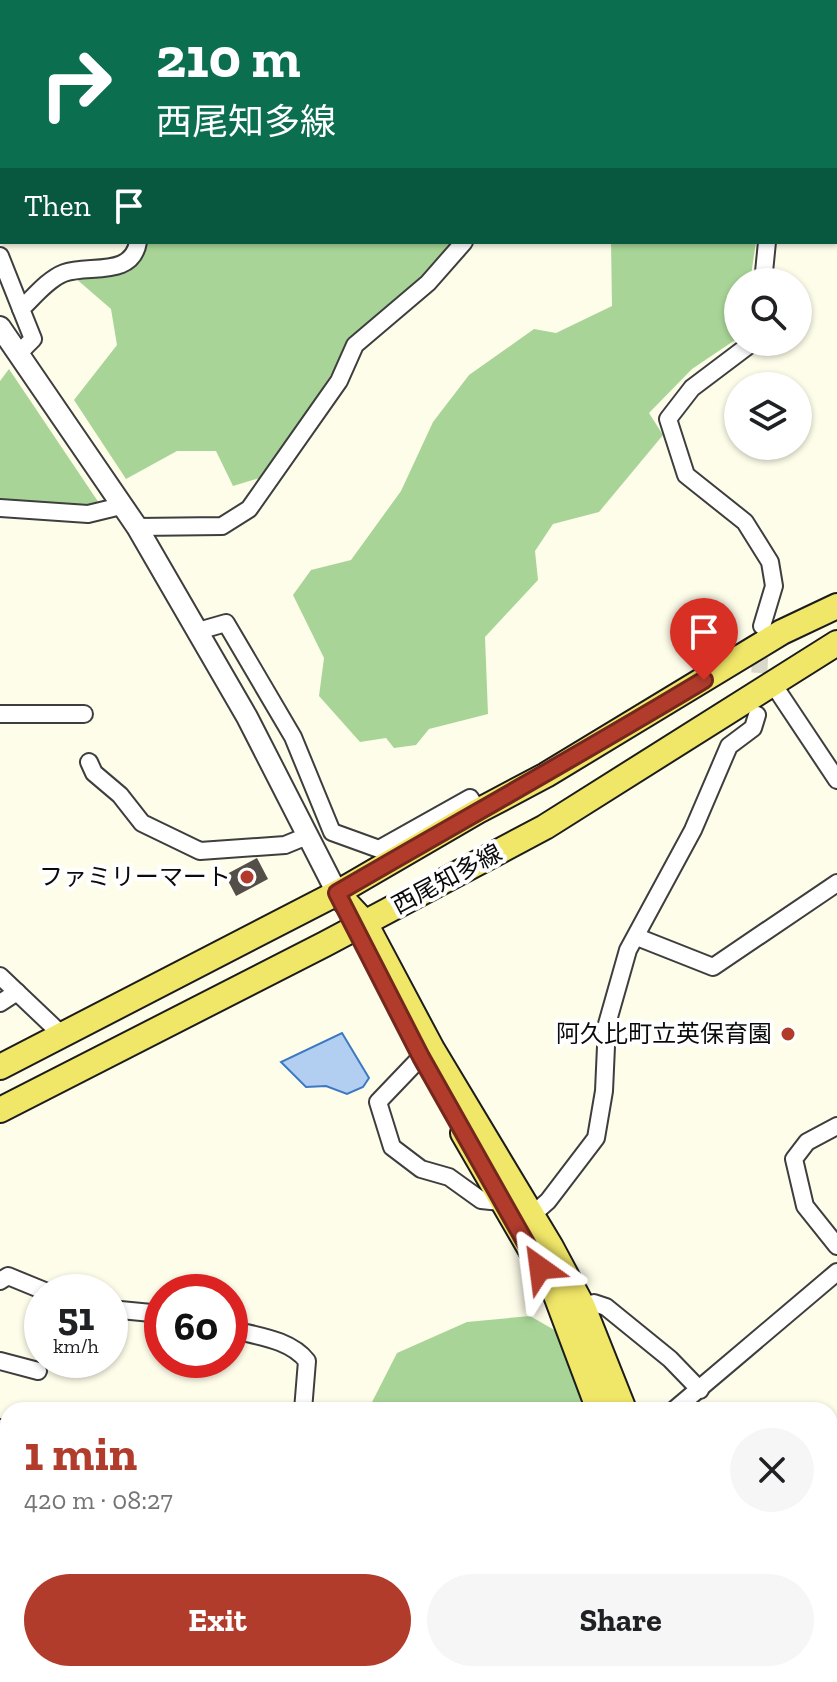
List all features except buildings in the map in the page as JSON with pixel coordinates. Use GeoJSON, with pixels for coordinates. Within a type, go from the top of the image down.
{"type":"FeatureCollection","features":[{"type":"Feature","properties":{"kind":"main road","name":"西尾知多線"},"geometry":{"type":"LineString","coordinates":[[0,1067],[60,1033],[337,893],[546,775],[782,632],[837,606]]}},
{"type":"Feature","properties":{"kind":"main road","name":"西尾知多線"},"geometry":{"type":"LineString","coordinates":[[0,1110],[545,827],[837,643]]}},
{"type":"Feature","properties":{"kind":"main road"},"geometry":{"type":"LineString","coordinates":[[337,893],[583,1307],[621,1402]]}},
{"type":"Feature","properties":{"kind":"main road"},"geometry":{"type":"LineString","coordinates":[[359,926],[421,1057],[501,1202],[554,1290],[596,1402]]}},
{"type":"Feature","properties":{"kind":"street"},"geometry":{"type":"LineString","coordinates":[[21,309],[61,274],[106,268],[127,261],[138,244]]}},
{"type":"Feature","properties":{"kind":"street"},"geometry":{"type":"LineString","coordinates":[[137,527],[222,526],[249,509],[339,381],[355,345],[428,283],[462,244]]}},
{"type":"Feature","properties":{"kind":"street"},"geometry":{"type":"LineString","coordinates":[[764,268],[767,244]]}},
{"type":"Feature","properties":{"kind":"street"},"geometry":{"type":"LineString","coordinates":[[0,256],[33,339],[18,354]]}},
{"type":"Feature","properties":{"kind":"street"},"geometry":{"type":"LineString","coordinates":[[0,327],[137,527],[247,717],[337,893]]}},
{"type":"Feature","properties":{"kind":"street"},"geometry":{"type":"LineString","coordinates":[[734,356],[692,388],[668,419],[686,475],[745,522],[770,562],[774,586],[762,626]]}},
{"type":"Feature","properties":{"kind":"street"},"geometry":{"type":"LineString","coordinates":[[0,508],[88,514],[121,506]]}},
{"type":"Feature","properties":{"kind":"street"},"geometry":{"type":"LineString","coordinates":[[198,631],[226,623],[293,737],[332,832],[379,849],[470,798],[478,811]]}},
{"type":"Feature","properties":{"kind":"street"},"geometry":{"type":"LineString","coordinates":[[773,684],[837,780]]}},
{"type":"Feature","properties":{"kind":"street"},"geometry":{"type":"LineString","coordinates":[[0,714],[84,714]]}},
{"type":"Feature","properties":{"kind":"street"},"geometry":{"type":"LineString","coordinates":[[531,1216],[548,1201],[596,1138],[604,1091],[607,1024],[621,971],[693,830],[729,746],[753,728],[757,715]]}},
{"type":"Feature","properties":{"kind":"street"},"geometry":{"type":"LineString","coordinates":[[89,762],[94,773],[120,795],[137,819],[190,848],[200,851],[285,845],[307,836]]}},
{"type":"Feature","properties":{"kind":"street"},"geometry":{"type":"LineString","coordinates":[[637,937],[713,967],[837,883]]}},
{"type":"Feature","properties":{"kind":"street"},"geometry":{"type":"LineString","coordinates":[[0,976],[60,1033]]}},
{"type":"Feature","properties":{"kind":"street"},"geometry":{"type":"LineString","coordinates":[[0,1003],[17,992]]}},
{"type":"Feature","properties":{"kind":"street"},"geometry":{"type":"LineString","coordinates":[[421,1057],[378,1102],[392,1147],[421,1169],[449,1177],[481,1200],[501,1202]]}},
{"type":"Feature","properties":{"kind":"street"},"geometry":{"type":"LineString","coordinates":[[837,1126],[807,1142],[794,1159],[805,1206],[837,1246]]}},
{"type":"Feature","properties":{"kind":"street"},"geometry":{"type":"LineString","coordinates":[[583,1307],[594,1303],[606,1307],[670,1359],[699,1397],[837,1272]]}},
{"type":"Feature","properties":{"kind":"street"},"geometry":{"type":"LineString","coordinates":[[0,1281],[8,1276],[24,1283]]}},
{"type":"Feature","properties":{"kind":"street"},"geometry":{"type":"LineString","coordinates":[[248,1334],[286,1344],[307,1361],[304,1402]]}},
{"type":"Feature","properties":{"kind":"street"},"geometry":{"type":"LineString","coordinates":[[0,1361],[24,1367]]}},
{"type":"Feature","properties":{"kind":"green space"},"geometry":{"type":"Polygon","coordinates":[[[138,244],[452,244],[425,278],[362,328],[263,477],[233,486],[216,451],[177,451],[126,479],[74,400],[117,345],[111,309],[74,277],[118,271],[138,244]]]}},
{"type":"Feature","properties":{"kind":"green space"},"geometry":{"type":"Polygon","coordinates":[[[611,244],[756,244],[752,268],[724,268],[724,347],[692,369],[649,413],[663,435],[599,512],[553,524],[535,551],[538,580],[485,637],[488,714],[429,729],[416,745],[394,748],[386,738],[360,742],[319,696],[324,658],[293,595],[311,570],[351,560],[401,491],[433,422],[469,375],[534,329],[556,333],[612,306],[611,244]]]}},
{"type":"Feature","properties":{"kind":"green space"},"geometry":{"type":"Polygon","coordinates":[[[9,369],[101,506],[0,505],[0,381],[9,369]]]}},
{"type":"Feature","properties":{"kind":"green space"},"geometry":{"type":"Polygon","coordinates":[[[530,1316],[591,1351],[606,1402],[372,1402],[397,1353],[467,1322],[530,1316]]]}},
{"type":"Feature","properties":{"kind":"water"},"geometry":{"type":"Polygon","coordinates":[[[342,1033],[369,1078],[363,1087],[347,1094],[326,1086],[306,1087],[281,1062],[342,1033]]]}},
{"type":"Feature","properties":{"kind":"tunnel"},"geometry":{"type":"LineString","coordinates":[[758,697],[761,641]]}},
{"type":"Feature","properties":{"kind":"place","name":"ファミリーマート"},"geometry":{"type":"Point","coordinates":[247,877]}},
{"type":"Feature","properties":{"kind":"place","name":"阿久比町立英保育園"},"geometry":{"type":"Point","coordinates":[788,1034]}},
{"type":"Feature","properties":{"kind":"route"},"geometry":{"type":"LineString","coordinates":[[540,1268],[421,1057],[337,893],[546,775],[704,680]]}}]}
